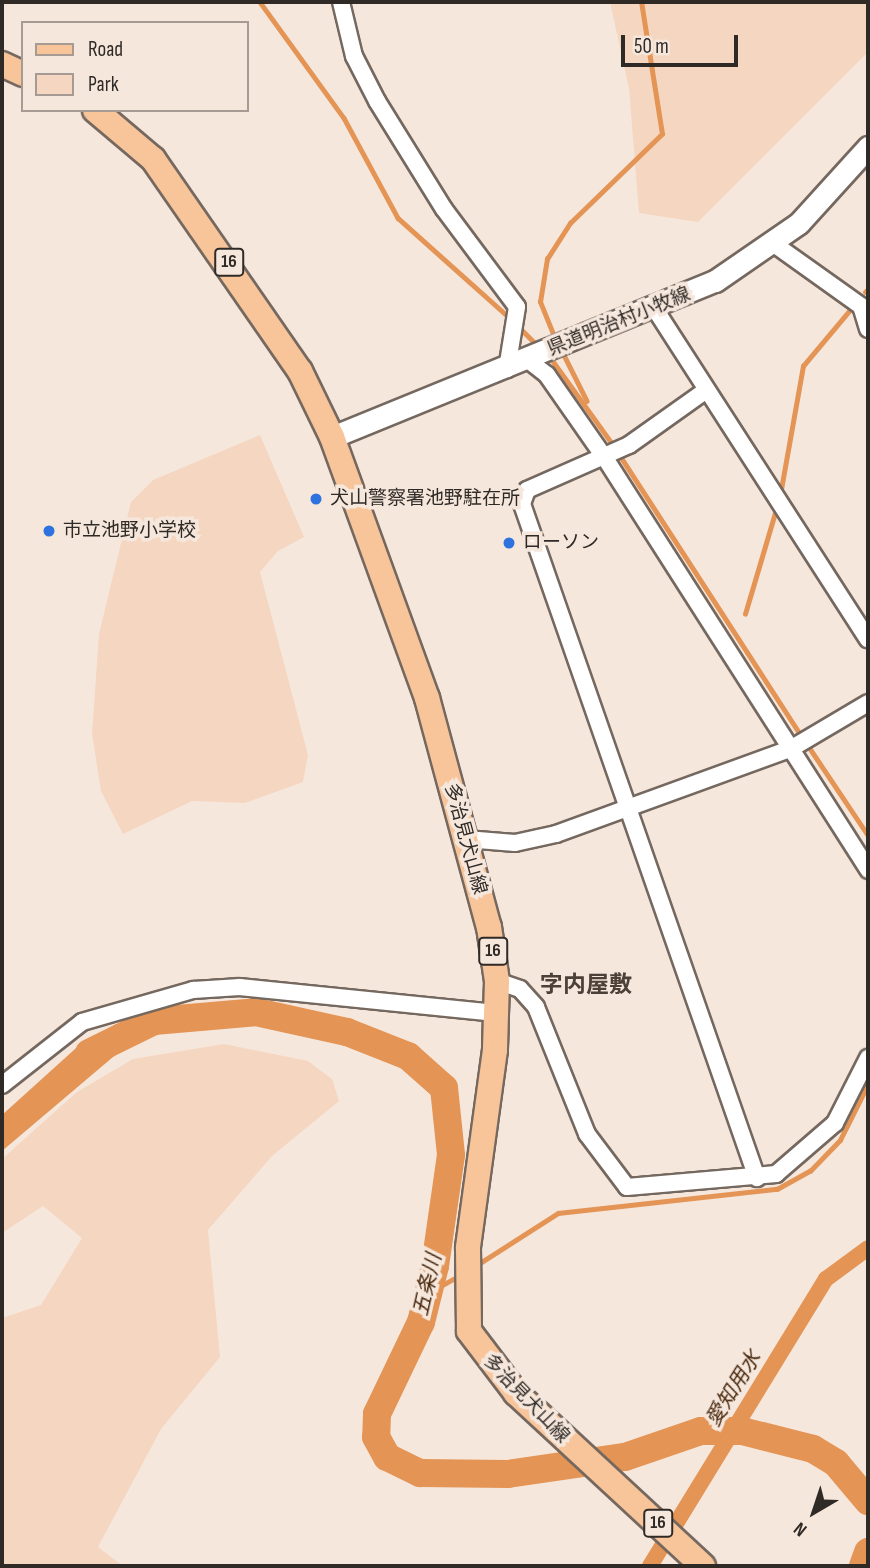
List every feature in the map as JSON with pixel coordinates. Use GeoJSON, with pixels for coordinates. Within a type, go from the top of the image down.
{"type":"FeatureCollection","features":[{"type":"Feature","properties":{"kind":"main road"},"geometry":{"type":"LineString","coordinates":[[2,64],[21,73]]}},
{"type":"Feature","properties":{"kind":"main road","name":"多治見犬山線"},"geometry":{"type":"LineString","coordinates":[[97,112],[153,159],[249,289],[332,437],[427,698],[466,839],[497,981],[498,1013],[468,1248],[469,1331],[484,1358],[573,1447],[703,1566]]}},
{"type":"Feature","properties":{"kind":"main road","name":"県道明治村小牧線"},"geometry":{"type":"LineString","coordinates":[[332,437],[655,309],[774,244],[868,147]]}},
{"type":"Feature","properties":{"kind":"street"},"geometry":{"type":"LineString","coordinates":[[341,2],[354,55],[377,101],[516,311],[507,369]]}},
{"type":"Feature","properties":{"kind":"street"},"geometry":{"type":"LineString","coordinates":[[774,244],[861,306],[868,328]]}},
{"type":"Feature","properties":{"kind":"street"},"geometry":{"type":"LineString","coordinates":[[655,309],[705,391],[868,639]]}},
{"type":"Feature","properties":{"kind":"street"},"geometry":{"type":"LineString","coordinates":[[531,358],[547,375],[606,457],[794,747],[868,870]]}},
{"type":"Feature","properties":{"kind":"street"},"geometry":{"type":"LineString","coordinates":[[705,391],[626,447],[527,490],[522,504],[624,807],[757,1178]]}},
{"type":"Feature","properties":{"kind":"street"},"geometry":{"type":"LineString","coordinates":[[466,839],[533,841],[794,747],[868,704]]}},
{"type":"Feature","properties":{"kind":"street"},"geometry":{"type":"LineString","coordinates":[[497,981],[520,989],[536,1007],[587,1134],[627,1187],[757,1178],[776,1174],[835,1123],[868,1058]]}},
{"type":"Feature","properties":{"kind":"street"},"geometry":{"type":"LineString","coordinates":[[2,1086],[82,1022],[193,990],[240,987],[498,1013]]}},
{"type":"Feature","properties":{"kind":"green space"},"geometry":{"type":"Polygon","coordinates":[[[610,2],[868,2],[868,52],[698,222],[639,213],[629,88],[610,2]]]}},
{"type":"Feature","properties":{"kind":"green space"},"geometry":{"type":"Polygon","coordinates":[[[260,435],[304,537],[278,551],[260,572],[308,755],[303,782],[245,803],[192,801],[123,834],[101,791],[92,734],[99,634],[131,502],[153,480],[260,435]]]}},
{"type":"Feature","properties":{"kind":"green space"},"geometry":{"type":"Polygon","coordinates":[[[224,1044],[308,1061],[332,1079],[339,1101],[272,1156],[208,1230],[220,1357],[161,1429],[98,1547],[123,1566],[2,1566],[2,1318],[41,1305],[82,1238],[43,1206],[2,1233],[2,1159],[77,1092],[133,1059],[224,1044]]]}},
{"type":"Feature","properties":{"kind":"shaded area"},"geometry":{"type":"Polygon","coordinates":[[[116,1024],[126,1046],[2,1151],[2,1115],[75,1049],[116,1024]]]}},
{"type":"Feature","properties":{"kind":"waterway"},"geometry":{"type":"LineString","coordinates":[[260,2],[344,118],[398,218],[511,319]]}},
{"type":"Feature","properties":{"kind":"waterway"},"geometry":{"type":"LineString","coordinates":[[555,339],[540,302],[547,259],[570,223],[662,134],[641,2]]}},
{"type":"Feature","properties":{"kind":"waterway"},"geometry":{"type":"LineString","coordinates":[[865,292],[868,289]]}},
{"type":"Feature","properties":{"kind":"waterway"},"geometry":{"type":"LineString","coordinates":[[780,495],[803,366],[849,311]]}},
{"type":"Feature","properties":{"kind":"waterway"},"geometry":{"type":"LineString","coordinates":[[517,325],[538,346]]}},
{"type":"Feature","properties":{"kind":"waterway"},"geometry":{"type":"LineString","coordinates":[[561,349],[587,401]]}},
{"type":"Feature","properties":{"kind":"waterway"},"geometry":{"type":"LineString","coordinates":[[550,357],[614,446]]}},
{"type":"Feature","properties":{"kind":"waterway"},"geometry":{"type":"LineString","coordinates":[[619,454],[802,737]]}},
{"type":"Feature","properties":{"kind":"waterway"},"geometry":{"type":"LineString","coordinates":[[745,614],[777,506]]}},
{"type":"Feature","properties":{"kind":"waterway"},"geometry":{"type":"LineString","coordinates":[[807,744],[868,835]]}},
{"type":"Feature","properties":{"kind":"waterway","name":"五条川"},"geometry":{"type":"LineString","coordinates":[[89,1053],[154,1021],[256,1012],[347,1032],[408,1056],[444,1088],[451,1155],[435,1266],[421,1322],[377,1414],[376,1437],[387,1457],[420,1473],[508,1474],[625,1457],[701,1431],[742,1431],[813,1449],[836,1463],[868,1501]]}},
{"type":"Feature","properties":{"kind":"waterway"},"geometry":{"type":"LineString","coordinates":[[477,1265],[558,1213],[777,1189],[810,1171],[840,1140],[868,1084]]}},
{"type":"Feature","properties":{"kind":"waterway","name":"愛知用水"},"geometry":{"type":"LineString","coordinates":[[650,1566],[826,1279],[868,1248]]}},
{"type":"Feature","properties":{"kind":"waterway"},"geometry":{"type":"LineString","coordinates":[[428,1293],[453,1279]]}},
{"type":"Feature","properties":{"kind":"waterway","name":"五条川"},"geometry":{"type":"LineString","coordinates":[[863,1566],[868,1552]]}},
{"type":"Feature","properties":{"kind":"place","name":"犬山警察署池野駐在所"},"geometry":{"type":"Point","coordinates":[316,499]}},
{"type":"Feature","properties":{"kind":"place","name":"市立池野小学校"},"geometry":{"type":"Point","coordinates":[49,531]}},
{"type":"Feature","properties":{"kind":"place","name":"ローソン"},"geometry":{"type":"Point","coordinates":[509,543]}},
{"type":"Feature","properties":{"kind":"district","name":"字内屋敷"},"geometry":{"type":"Point","coordinates":[586,985]}}]}
